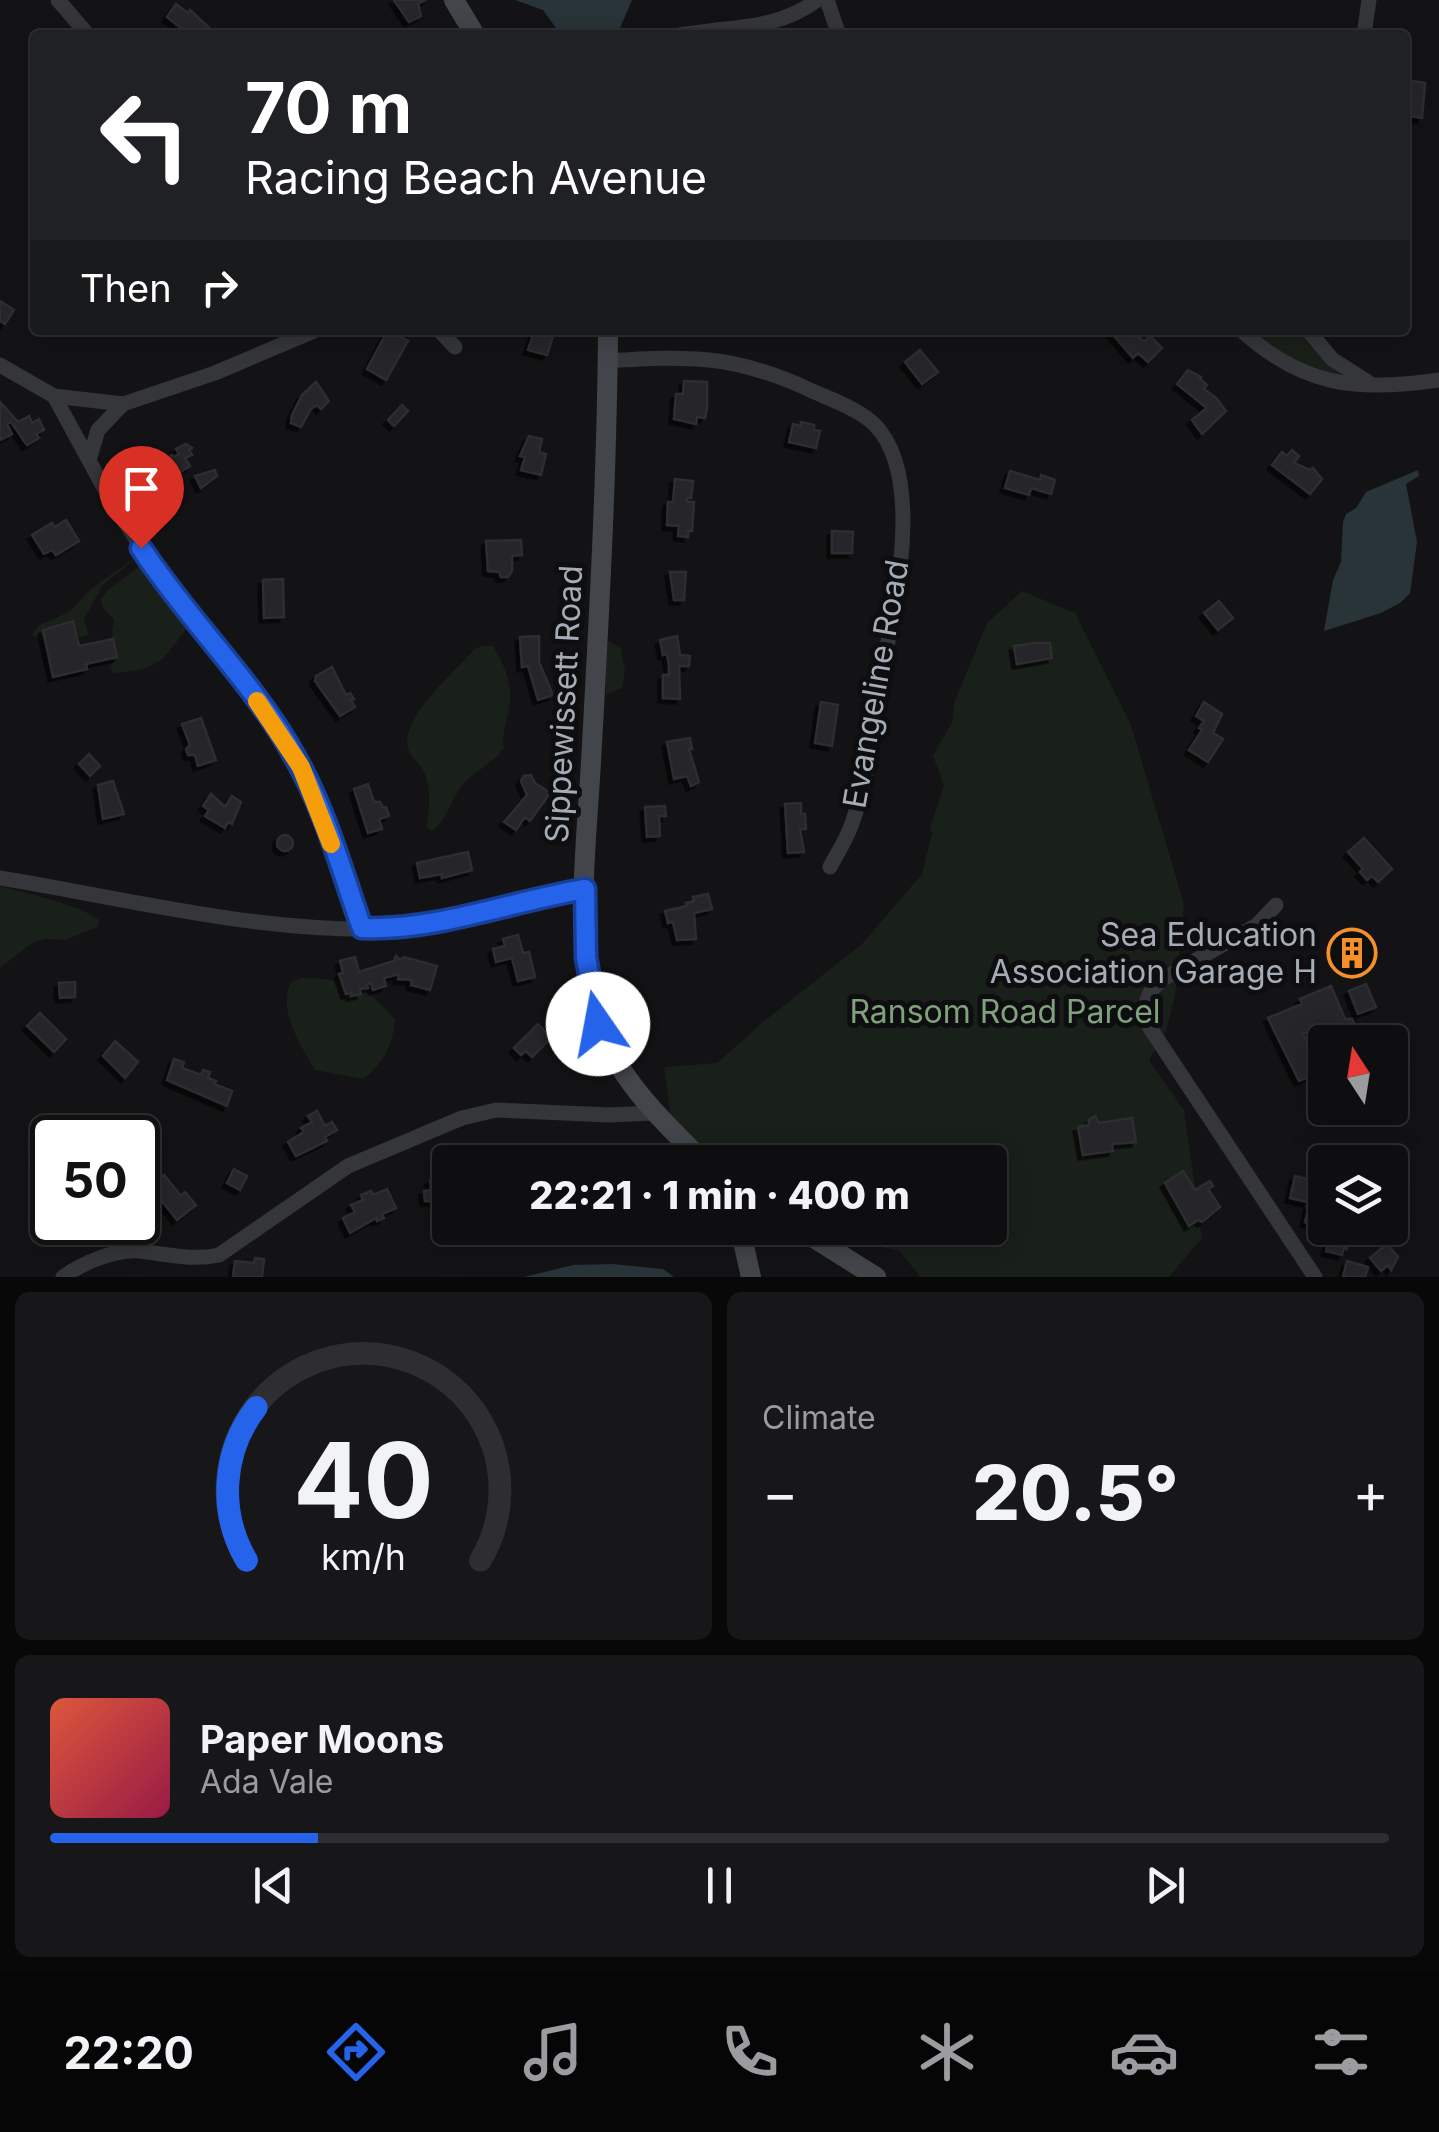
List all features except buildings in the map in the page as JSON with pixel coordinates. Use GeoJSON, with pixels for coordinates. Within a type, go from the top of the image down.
{"type":"FeatureCollection","features":[{"type":"Feature","properties":{"kind":"main road"},"geometry":{"type":"LineString","coordinates":[[454,0],[471,30]]}},
{"type":"Feature","properties":{"kind":"main road","name":"Sippewissett Road"},"geometry":{"type":"LineString","coordinates":[[608,335],[585,889],[586,957],[594,1012],[617,1061],[654,1113],[687,1145]]}},
{"type":"Feature","properties":{"kind":"main road"},"geometry":{"type":"LineString","coordinates":[[744,1245],[751,1277]]}},
{"type":"Feature","properties":{"kind":"main road"},"geometry":{"type":"LineString","coordinates":[[825,1245],[876,1277]]}},
{"type":"Feature","properties":{"kind":"street"},"geometry":{"type":"LineString","coordinates":[[58,0],[84,30]]}},
{"type":"Feature","properties":{"kind":"street"},"geometry":{"type":"LineString","coordinates":[[734,30],[778,21],[817,0]]}},
{"type":"Feature","properties":{"kind":"street"},"geometry":{"type":"LineString","coordinates":[[826,0],[837,30]]}},
{"type":"Feature","properties":{"kind":"street"},"geometry":{"type":"LineString","coordinates":[[1365,30],[1370,0]]}},
{"type":"Feature","properties":{"kind":"street"},"geometry":{"type":"LineString","coordinates":[[0,365],[54,396],[122,404],[215,373],[304,335]]}},
{"type":"Feature","properties":{"kind":"street"},"geometry":{"type":"LineString","coordinates":[[444,335],[456,347]]}},
{"type":"Feature","properties":{"kind":"street"},"geometry":{"type":"LineString","coordinates":[[1247,335],[1269,354],[1304,374],[1337,382],[1439,380]]}},
{"type":"Feature","properties":{"kind":"street"},"geometry":{"type":"LineString","coordinates":[[1311,335],[1344,370],[1374,384]]}},
{"type":"Feature","properties":{"kind":"street","name":"Evangeline Road"},"geometry":{"type":"LineString","coordinates":[[607,361],[697,357],[744,364],[850,408],[871,421],[886,442],[896,467],[902,502],[898,588],[858,798],[851,826],[830,867]]}},
{"type":"Feature","properties":{"kind":"street"},"geometry":{"type":"LineString","coordinates":[[54,396],[170,592],[294,754],[362,928]]}},
{"type":"Feature","properties":{"kind":"street"},"geometry":{"type":"LineString","coordinates":[[89,460],[98,430],[122,404]]}},
{"type":"Feature","properties":{"kind":"street"},"geometry":{"type":"LineString","coordinates":[[0,878],[269,924],[387,929],[585,889]]}},
{"type":"Feature","properties":{"kind":"street"},"geometry":{"type":"LineString","coordinates":[[1276,906],[1257,925],[1163,979],[1149,990],[1144,1008],[1150,1028],[1315,1277]]}},
{"type":"Feature","properties":{"kind":"street"},"geometry":{"type":"LineString","coordinates":[[63,1277],[75,1268],[134,1250],[198,1259],[220,1255],[348,1166],[462,1118],[496,1110],[654,1113]]}},
{"type":"Feature","properties":{"kind":"green space"},"geometry":{"type":"Polygon","coordinates":[[[1260,335],[1307,335],[1340,374],[1304,364],[1260,335]]]}},
{"type":"Feature","properties":{"kind":"green space"},"geometry":{"type":"Polygon","coordinates":[[[138,556],[102,586],[84,619],[89,635],[79,637],[72,621],[43,630],[45,642],[32,635],[39,625],[69,612],[92,588],[138,556]]]}},
{"type":"Feature","properties":{"kind":"green space"},"geometry":{"type":"Polygon","coordinates":[[[140,566],[186,629],[157,663],[140,670],[113,673],[109,665],[116,662],[114,619],[103,608],[101,599],[140,566]]]}},
{"type":"Feature","properties":{"kind":"green space","name":"Ransom Road Parcel"},"geometry":{"type":"Polygon","coordinates":[[[1022,591],[1075,613],[1131,725],[1184,904],[1175,996],[1167,1028],[1149,1060],[1184,1110],[1202,1238],[1169,1277],[920,1277],[900,1251],[872,1245],[1007,1245],[1007,1145],[685,1145],[674,1137],[664,1067],[717,1063],[862,944],[922,874],[930,828],[944,785],[933,756],[952,722],[954,703],[987,623],[1022,591]]]}},
{"type":"Feature","properties":{"kind":"green space"},"geometry":{"type":"Polygon","coordinates":[[[605,639],[621,648],[625,670],[622,688],[606,695],[605,639]]]}},
{"type":"Feature","properties":{"kind":"green space"},"geometry":{"type":"Polygon","coordinates":[[[493,646],[509,686],[504,748],[468,779],[432,831],[427,828],[427,780],[409,752],[408,736],[420,709],[474,649],[493,646]]]}},
{"type":"Feature","properties":{"kind":"green space"},"geometry":{"type":"Polygon","coordinates":[[[0,886],[79,909],[99,920],[98,927],[65,940],[32,943],[0,968],[0,886]]]}},
{"type":"Feature","properties":{"kind":"green space"},"geometry":{"type":"Polygon","coordinates":[[[302,978],[354,986],[375,998],[395,1020],[386,1053],[363,1079],[315,1070],[292,1027],[287,1004],[291,982],[302,978]]]}},
{"type":"Feature","properties":{"kind":"shaded area"},"geometry":{"type":"Polygon","coordinates":[[[515,0],[632,0],[619,30],[557,30],[543,10],[515,0]]]}},
{"type":"Feature","properties":{"kind":"shaded area"},"geometry":{"type":"Polygon","coordinates":[[[1418,470],[1419,476],[1406,484],[1417,542],[1410,593],[1381,613],[1324,631],[1333,580],[1341,562],[1346,514],[1356,508],[1366,492],[1418,470]]]}},
{"type":"Feature","properties":{"kind":"shaded area"},"geometry":{"type":"Polygon","coordinates":[[[573,1265],[663,1269],[674,1277],[524,1277],[573,1265]]]}},
{"type":"Feature","properties":{"kind":"slow traffic"},"geometry":{"type":"LineString","coordinates":[[257,701],[301,767],[331,844]]}},
{"type":"Feature","properties":{"kind":"place","name":"Sea Education Association Garage H"},"geometry":{"type":"Point","coordinates":[1352,953]}},
{"type":"Feature","properties":{"kind":"route"},"geometry":{"type":"LineString","coordinates":[[141,548],[294,754],[362,928],[387,929],[585,889],[586,957],[598,1024]]}}]}
